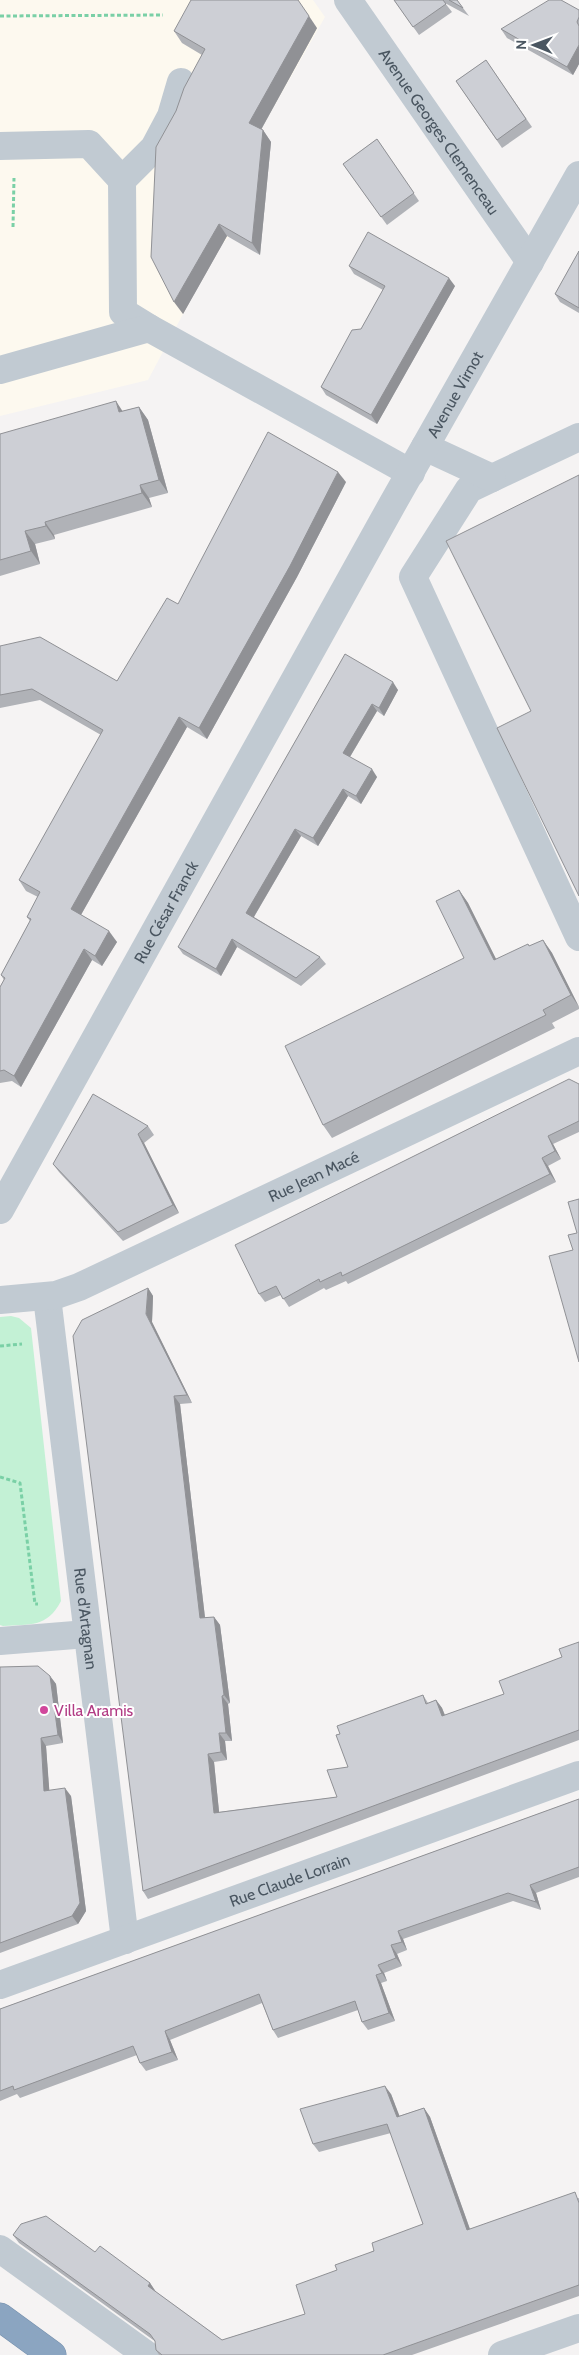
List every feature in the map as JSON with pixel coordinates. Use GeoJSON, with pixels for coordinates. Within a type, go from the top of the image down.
{"type":"FeatureCollection","features":[{"type":"Feature","properties":{"kind":"highway"},"geometry":{"type":"LineString","coordinates":[[0,2317],[52,2355]]}},
{"type":"Feature","properties":{"kind":"street","name":"Avenue Georges Clemenceau"},"geometry":{"type":"LineString","coordinates":[[348,0],[530,262]]}},
{"type":"Feature","properties":{"kind":"street"},"geometry":{"type":"LineString","coordinates":[[122,180],[154,148],[171,116],[181,82]]}},
{"type":"Feature","properties":{"kind":"street"},"geometry":{"type":"LineString","coordinates":[[7,146],[90,144],[122,180],[122,312],[410,473]]}},
{"type":"Feature","properties":{"kind":"street","name":"Avenue Virnot"},"geometry":{"type":"LineString","coordinates":[[332,614],[579,175]]}},
{"type":"Feature","properties":{"kind":"street"},"geometry":{"type":"LineString","coordinates":[[0,370],[149,328]]}},
{"type":"Feature","properties":{"kind":"street"},"geometry":{"type":"LineString","coordinates":[[579,437],[469,489],[413,577],[579,937]]}},
{"type":"Feature","properties":{"kind":"street"},"geometry":{"type":"LineString","coordinates":[[425,447],[492,478]]}},
{"type":"Feature","properties":{"kind":"street","name":"Rue César Franck"},"geometry":{"type":"LineString","coordinates":[[0,1210],[332,614]]}},
{"type":"Feature","properties":{"kind":"street","name":"Rue Jean Macé"},"geometry":{"type":"LineString","coordinates":[[0,1300],[47,1297],[79,1288],[579,1051]]}},
{"type":"Feature","properties":{"kind":"street","name":"Rue d'Artagnan"},"geometry":{"type":"LineString","coordinates":[[47,1297],[86,1634],[125,1940]]}},
{"type":"Feature","properties":{"kind":"street"},"geometry":{"type":"LineString","coordinates":[[0,1641],[86,1634]]}},
{"type":"Feature","properties":{"kind":"street","name":"Rue Claude Lorrain"},"geometry":{"type":"LineString","coordinates":[[0,1985],[579,1775]]}},
{"type":"Feature","properties":{"kind":"street"},"geometry":{"type":"LineString","coordinates":[[0,2249],[148,2355]]}},
{"type":"Feature","properties":{"kind":"street"},"geometry":{"type":"LineString","coordinates":[[502,2355],[579,2328]]}},
{"type":"Feature","properties":{"kind":"path"},"geometry":{"type":"LineString","coordinates":[[0,16],[163,15]]}},
{"type":"Feature","properties":{"kind":"path"},"geometry":{"type":"LineString","coordinates":[[7,146],[13,227]]}},
{"type":"Feature","properties":{"kind":"path"},"geometry":{"type":"LineString","coordinates":[[0,1477],[20,1483],[35,1604]]}},
{"type":"Feature","properties":{"kind":"shaded area"},"geometry":{"type":"Polygon","coordinates":[[[0,0],[313,0],[325,17],[258,135],[243,224],[222,244],[148,380],[0,416],[0,0]]]}},
{"type":"Feature","properties":{"kind":"green space"},"geometry":{"type":"Polygon","coordinates":[[[11,1316],[19,1318],[31,1328],[61,1601],[56,1610],[44,1620],[37,1623],[3,1626],[0,1625],[0,1317],[11,1316]]]}},
{"type":"Feature","properties":{"kind":"building"},"geometry":{"type":"Polygon","coordinates":[[[191,0],[298,0],[309,16],[249,123],[263,130],[252,243],[219,224],[174,302],[151,257],[156,147],[176,111],[184,88],[205,49],[174,31],[191,0]]]}},
{"type":"Feature","properties":{"kind":"building"},"geometry":{"type":"Polygon","coordinates":[[[394,0],[443,0],[446,4],[413,27],[394,0]]]}},
{"type":"Feature","properties":{"kind":"building"},"geometry":{"type":"Polygon","coordinates":[[[449,0],[457,0],[463,8],[449,0]]]}},
{"type":"Feature","properties":{"kind":"building"},"geometry":{"type":"Polygon","coordinates":[[[549,0],[561,0],[579,10],[577,22],[579,26],[579,45],[567,67],[501,29],[549,0]]]}},
{"type":"Feature","properties":{"kind":"building"},"geometry":{"type":"Polygon","coordinates":[[[486,60],[526,119],[497,140],[456,81],[486,60]]]}},
{"type":"Feature","properties":{"kind":"building"},"geometry":{"type":"Polygon","coordinates":[[[377,139],[414,193],[381,217],[343,164],[377,139]]]}},
{"type":"Feature","properties":{"kind":"building"},"geometry":{"type":"Polygon","coordinates":[[[368,232],[449,278],[371,415],[321,387],[352,330],[361,329],[385,286],[349,266],[368,232]]]}},
{"type":"Feature","properties":{"kind":"building"},"geometry":{"type":"Polygon","coordinates":[[[579,251],[579,308],[555,294],[579,251]]]}},
{"type":"Feature","properties":{"kind":"building"},"geometry":{"type":"Polygon","coordinates":[[[116,401],[119,412],[139,407],[159,480],[140,485],[142,493],[45,522],[46,526],[25,531],[31,551],[0,560],[0,434],[116,401]]]}},
{"type":"Feature","properties":{"kind":"building"},"geometry":{"type":"Polygon","coordinates":[[[268,432],[338,472],[290,566],[199,728],[179,717],[71,909],[109,931],[95,956],[84,949],[14,1076],[4,1070],[0,1071],[0,987],[5,978],[1,975],[31,919],[27,917],[40,892],[19,880],[103,730],[32,689],[0,695],[0,646],[40,637],[117,681],[167,598],[178,604],[268,432]]]}},
{"type":"Feature","properties":{"kind":"building"},"geometry":{"type":"Polygon","coordinates":[[[579,475],[579,896],[497,728],[531,711],[446,541],[579,475]]]}},
{"type":"Feature","properties":{"kind":"building"},"geometry":{"type":"Polygon","coordinates":[[[345,654],[393,682],[379,708],[372,704],[343,753],[372,769],[356,796],[343,789],[313,838],[295,829],[246,913],[320,957],[296,978],[232,939],[216,969],[178,947],[345,654]]]}},
{"type":"Feature","properties":{"kind":"building"},"geometry":{"type":"Polygon","coordinates":[[[459,890],[494,960],[528,944],[529,946],[543,940],[571,995],[543,1010],[546,1015],[323,1125],[285,1046],[464,958],[436,901],[459,890]]]}},
{"type":"Feature","properties":{"kind":"building"},"geometry":{"type":"Polygon","coordinates":[[[569,1079],[579,1084],[579,1121],[548,1136],[555,1151],[542,1158],[550,1174],[342,1276],[341,1272],[320,1282],[319,1279],[283,1299],[276,1286],[259,1294],[235,1245],[569,1079]]]}},
{"type":"Feature","properties":{"kind":"building"},"geometry":{"type":"Polygon","coordinates":[[[93,1094],[148,1126],[138,1134],[173,1205],[118,1232],[53,1164],[93,1094]]]}},
{"type":"Feature","properties":{"kind":"building"},"geometry":{"type":"Polygon","coordinates":[[[579,1199],[579,1362],[549,1256],[573,1250],[568,1235],[577,1233],[568,1202],[579,1199]]]}},
{"type":"Feature","properties":{"kind":"building"},"geometry":{"type":"Polygon","coordinates":[[[148,1288],[146,1314],[187,1395],[174,1396],[200,1618],[214,1617],[224,1695],[222,1696],[226,1733],[219,1733],[221,1752],[208,1754],[214,1813],[337,1797],[327,1770],[348,1767],[336,1735],[340,1734],[337,1726],[423,1695],[426,1704],[436,1700],[442,1716],[504,1694],[499,1681],[562,1657],[559,1649],[579,1642],[579,1730],[143,1891],[73,1336],[82,1320],[148,1288]]]}},
{"type":"Feature","properties":{"kind":"building"},"geometry":{"type":"Polygon","coordinates":[[[38,1666],[50,1676],[58,1735],[41,1738],[44,1791],[65,1788],[80,1903],[72,1916],[0,1943],[0,1667],[38,1666]]]}},
{"type":"Feature","properties":{"kind":"building"},"geometry":{"type":"Polygon","coordinates":[[[579,1799],[579,1867],[530,1885],[536,1902],[508,1893],[398,1931],[402,1942],[391,1945],[396,1958],[378,1965],[382,1973],[376,1975],[389,2013],[362,2022],[355,2001],[273,2030],[259,1994],[165,2031],[172,2052],[140,2063],[133,2046],[14,2090],[13,2086],[0,2091],[0,2009],[579,1799]]]}},
{"type":"Feature","properties":{"kind":"building"},"geometry":{"type":"Polygon","coordinates":[[[385,2086],[397,2117],[424,2108],[467,2230],[575,2192],[579,2203],[579,2285],[383,2355],[162,2355],[156,2350],[155,2341],[150,2334],[13,2235],[21,2224],[46,2216],[95,2252],[100,2246],[150,2283],[148,2286],[222,2340],[305,2314],[296,2285],[337,2270],[335,2265],[374,2251],[372,2243],[423,2224],[387,2124],[313,2144],[300,2109],[385,2086]]]}},
{"type":"Feature","properties":{"kind":"place","name":"Villa Aramis"},"geometry":{"type":"Point","coordinates":[44,1710]}}]}
